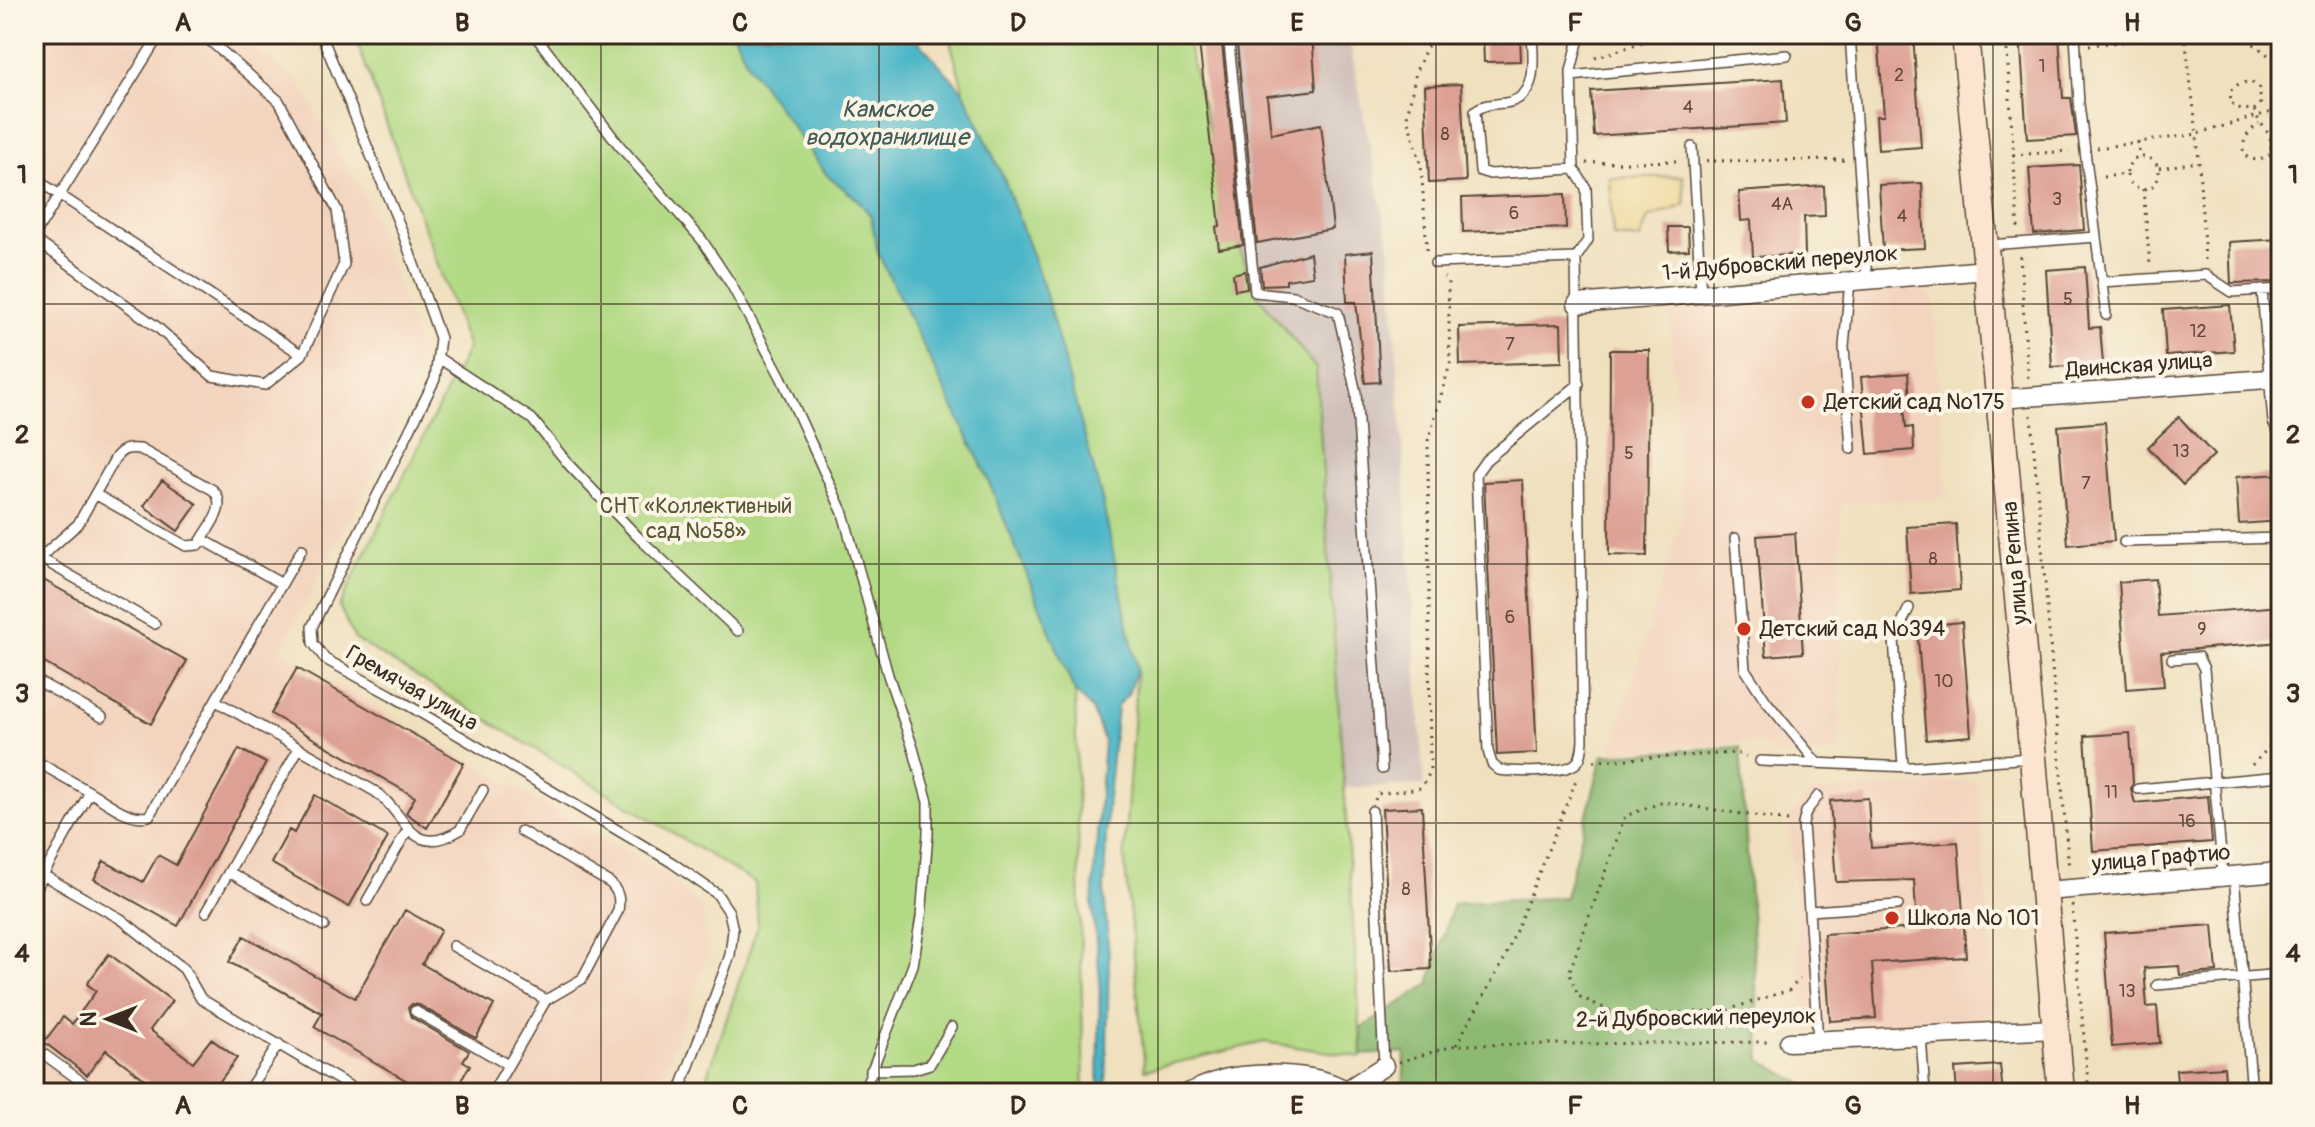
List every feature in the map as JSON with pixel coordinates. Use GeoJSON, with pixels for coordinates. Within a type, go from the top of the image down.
{"type":"FeatureCollection","features":[{"type":"Feature","properties":{"kind":"main road","name":"улица Репина"},"geometry":{"type":"LineString","coordinates":[[1965,34],[2033,758],[2058,890],[2056,1029],[2061,1093]]}},
{"type":"Feature","properties":{"kind":"street","name":"1-й Дубровский переулок"},"geometry":{"type":"LineString","coordinates":[[1577,304],[1859,280],[1986,258]]}},
{"type":"Feature","properties":{"kind":"street","name":"Двинская улица"},"geometry":{"type":"LineString","coordinates":[[2000,399],[2275,378]]}},
{"type":"Feature","properties":{"kind":"street","name":"улица Графтио"},"geometry":{"type":"LineString","coordinates":[[2058,890],[2281,872]]}},
{"type":"Feature","properties":{"kind":"street","name":"2-й Дубровский переулок"},"geometry":{"type":"LineString","coordinates":[[1789,1042],[2056,1029]]}},
{"type":"Feature","properties":{"kind":"street"},"geometry":{"type":"LineString","coordinates":[[1187,1093],[1228,1078],[1286,1075],[1323,1079],[1348,1092],[1384,1066]]}},
{"type":"Feature","properties":{"kind":"lane"},"geometry":{"type":"LineString","coordinates":[[160,34],[34,238],[157,327],[212,376],[265,385],[302,355],[344,264],[337,210],[279,101],[202,34]]}},
{"type":"Feature","properties":{"kind":"lane","name":"Гремячая улица"},"geometry":{"type":"LineString","coordinates":[[321,34],[402,231],[440,338],[440,359],[426,401],[312,627],[313,643],[325,659],[671,862],[717,894],[729,912],[733,930],[730,955],[679,1093]]}},
{"type":"Feature","properties":{"kind":"lane"},"geometry":{"type":"LineString","coordinates":[[534,34],[619,145],[702,240],[731,284],[781,377],[843,513],[888,675],[928,802],[921,917],[913,965],[863,1093]]}},
{"type":"Feature","properties":{"kind":"lane"},"geometry":{"type":"LineString","coordinates":[[1228,34],[1255,292],[1293,296],[1338,313],[1353,380],[1382,769]]}},
{"type":"Feature","properties":{"kind":"lane"},"geometry":{"type":"LineString","coordinates":[[1532,34],[1534,74],[1528,88],[1512,102],[1486,105],[1475,111],[1480,171],[1490,174],[1574,169]]}},
{"type":"Feature","properties":{"kind":"lane"},"geometry":{"type":"LineString","coordinates":[[1579,384],[1486,460],[1480,466],[1475,483],[1488,751],[1492,764],[1499,770],[1564,769],[1581,760],[1583,741],[1579,384],[1576,258],[1588,240],[1586,188],[1574,169],[1572,71],[1580,34]]}},
{"type":"Feature","properties":{"kind":"lane"},"geometry":{"type":"LineString","coordinates":[[1850,34],[1859,160],[1859,280],[1844,347],[1851,449]]}},
{"type":"Feature","properties":{"kind":"lane"},"geometry":{"type":"LineString","coordinates":[[2075,34],[2085,150],[2106,315]]}},
{"type":"Feature","properties":{"kind":"lane"},"geometry":{"type":"LineString","coordinates":[[1572,71],[1787,55]]}},
{"type":"Feature","properties":{"kind":"lane"},"geometry":{"type":"LineString","coordinates":[[1692,147],[1701,293]]}},
{"type":"Feature","properties":{"kind":"lane"},"geometry":{"type":"LineString","coordinates":[[34,178],[302,355]]}},
{"type":"Feature","properties":{"kind":"lane"},"geometry":{"type":"LineString","coordinates":[[1986,258],[2019,243],[2096,237]]}},
{"type":"Feature","properties":{"kind":"lane"},"geometry":{"type":"LineString","coordinates":[[1435,263],[1576,258]]}},
{"type":"Feature","properties":{"kind":"lane"},"geometry":{"type":"LineString","coordinates":[[2102,282],[2206,275],[2232,292],[2281,289]]}},
{"type":"Feature","properties":{"kind":"lane"},"geometry":{"type":"LineString","coordinates":[[2262,290],[2275,378],[2273,422],[2281,437]]}},
{"type":"Feature","properties":{"kind":"lane"},"geometry":{"type":"LineString","coordinates":[[440,359],[532,419],[570,466],[639,538],[738,631]]}},
{"type":"Feature","properties":{"kind":"lane"},"geometry":{"type":"LineString","coordinates":[[34,444],[34,458]]}},
{"type":"Feature","properties":{"kind":"lane"},"geometry":{"type":"LineString","coordinates":[[34,568],[40,558],[78,524],[95,494],[121,451],[130,448],[140,449],[218,495],[219,510],[198,545],[186,546],[95,494]]}},
{"type":"Feature","properties":{"kind":"lane"},"geometry":{"type":"LineString","coordinates":[[1735,538],[1745,669],[1766,701],[1817,763]]}},
{"type":"Feature","properties":{"kind":"lane"},"geometry":{"type":"LineString","coordinates":[[2124,542],[2281,538]]}},
{"type":"Feature","properties":{"kind":"lane"},"geometry":{"type":"LineString","coordinates":[[202,539],[282,584]]}},
{"type":"Feature","properties":{"kind":"lane"},"geometry":{"type":"LineString","coordinates":[[34,760],[130,815],[140,818],[149,816],[302,549]]}},
{"type":"Feature","properties":{"kind":"lane"},"geometry":{"type":"LineString","coordinates":[[40,558],[155,624]]}},
{"type":"Feature","properties":{"kind":"lane"},"geometry":{"type":"LineString","coordinates":[[1903,766],[1894,639],[1909,608]]}},
{"type":"Feature","properties":{"kind":"lane"},"geometry":{"type":"LineString","coordinates":[[2172,659],[2198,657],[2202,661],[2214,782],[2242,978],[2252,1093]]}},
{"type":"Feature","properties":{"kind":"lane"},"geometry":{"type":"LineString","coordinates":[[34,679],[102,717]]}},
{"type":"Feature","properties":{"kind":"lane"},"geometry":{"type":"LineString","coordinates":[[216,701],[387,800],[407,831],[427,840],[460,830],[483,790]]}},
{"type":"Feature","properties":{"kind":"lane"},"geometry":{"type":"LineString","coordinates":[[206,912],[299,748]]}},
{"type":"Feature","properties":{"kind":"lane"},"geometry":{"type":"LineString","coordinates":[[1760,761],[1903,766],[2033,758]]}},
{"type":"Feature","properties":{"kind":"lane"},"geometry":{"type":"LineString","coordinates":[[2138,789],[2281,776]]}},
{"type":"Feature","properties":{"kind":"lane"},"geometry":{"type":"LineString","coordinates":[[34,891],[90,792]]}},
{"type":"Feature","properties":{"kind":"lane"},"geometry":{"type":"LineString","coordinates":[[1818,796],[1806,812],[1803,824],[1818,1040]]}},
{"type":"Feature","properties":{"kind":"lane"},"geometry":{"type":"LineString","coordinates":[[1372,811],[1384,1066]]}},
{"type":"Feature","properties":{"kind":"lane"},"geometry":{"type":"LineString","coordinates":[[367,901],[407,831]]}},
{"type":"Feature","properties":{"kind":"lane"},"geometry":{"type":"LineString","coordinates":[[492,1093],[546,1000],[582,979],[618,911],[620,899],[610,883],[521,831]]}},
{"type":"Feature","properties":{"kind":"lane"},"geometry":{"type":"LineString","coordinates":[[229,872],[324,926]]}},
{"type":"Feature","properties":{"kind":"lane"},"geometry":{"type":"LineString","coordinates":[[43,875],[121,919],[184,969],[201,999],[361,1093]]}},
{"type":"Feature","properties":{"kind":"lane"},"geometry":{"type":"LineString","coordinates":[[1810,911],[1898,905]]}},
{"type":"Feature","properties":{"kind":"lane"},"geometry":{"type":"LineString","coordinates":[[453,946],[546,1000]]}},
{"type":"Feature","properties":{"kind":"lane"},"geometry":{"type":"LineString","coordinates":[[2157,985],[2281,974]]}},
{"type":"Feature","properties":{"kind":"lane"},"geometry":{"type":"LineString","coordinates":[[415,1011],[508,1065]]}},
{"type":"Feature","properties":{"kind":"lane"},"geometry":{"type":"LineString","coordinates":[[871,1070],[914,1069],[930,1064],[952,1027]]}},
{"type":"Feature","properties":{"kind":"lane"},"geometry":{"type":"LineString","coordinates":[[1921,1036],[1925,1093]]}},
{"type":"Feature","properties":{"kind":"lane"},"geometry":{"type":"LineString","coordinates":[[246,1093],[279,1044]]}},
{"type":"Feature","properties":{"kind":"lane"},"geometry":{"type":"LineString","coordinates":[[34,1047],[95,1092]]}},
{"type":"Feature","properties":{"kind":"path"},"geometry":{"type":"LineString","coordinates":[[1372,811],[1377,794],[1421,788],[1430,772],[1428,441],[1450,364],[1448,282],[1427,250],[1421,165],[1407,117],[1416,71],[1433,34]]}},
{"type":"Feature","properties":{"kind":"path"},"geometry":{"type":"LineString","coordinates":[[1572,71],[1667,34]]}},
{"type":"Feature","properties":{"kind":"path"},"geometry":{"type":"LineString","coordinates":[[2006,34],[2058,890],[2089,1093]]}},
{"type":"Feature","properties":{"kind":"path"},"geometry":{"type":"LineString","coordinates":[[2076,46],[2151,37],[2213,34]]}},
{"type":"Feature","properties":{"kind":"path"},"geometry":{"type":"LineString","coordinates":[[2241,34],[2281,65]]}},
{"type":"Feature","properties":{"kind":"path"},"geometry":{"type":"LineString","coordinates":[[2185,37],[2197,134],[2206,275]]}},
{"type":"Feature","properties":{"kind":"path"},"geometry":{"type":"LineString","coordinates":[[2251,82],[2259,88],[2261,103],[2254,110],[2241,109],[2231,103],[2230,91],[2240,83],[2251,82]]}},
{"type":"Feature","properties":{"kind":"path"},"geometry":{"type":"LineString","coordinates":[[2013,155],[2085,150],[2197,134],[2281,109]]}},
{"type":"Feature","properties":{"kind":"path"},"geometry":{"type":"LineString","coordinates":[[2254,110],[2273,145],[2269,155],[2260,160],[2251,159],[2244,153],[2242,141],[2248,131],[2259,124]]}},
{"type":"Feature","properties":{"kind":"path"},"geometry":{"type":"LineString","coordinates":[[2138,142],[2140,158]]}},
{"type":"Feature","properties":{"kind":"path"},"geometry":{"type":"LineString","coordinates":[[2140,158],[2155,162],[2159,168],[2159,178],[2143,189],[2129,183],[2127,174],[2129,164],[2140,158]]}},
{"type":"Feature","properties":{"kind":"path"},"geometry":{"type":"LineString","coordinates":[[1819,162],[1859,160]]}},
{"type":"Feature","properties":{"kind":"path"},"geometry":{"type":"LineString","coordinates":[[2159,168],[2199,162]]}},
{"type":"Feature","properties":{"kind":"path"},"geometry":{"type":"LineString","coordinates":[[2089,179],[2127,174]]}},
{"type":"Feature","properties":{"kind":"path"},"geometry":{"type":"LineString","coordinates":[[2143,189],[2151,279]]}},
{"type":"Feature","properties":{"kind":"path"},"geometry":{"type":"LineString","coordinates":[[2238,780],[2281,735]]}},
{"type":"Feature","properties":{"kind":"path"},"geometry":{"type":"LineString","coordinates":[[1456,1045],[1505,958],[1581,760],[1735,753],[1760,761]]}},
{"type":"Feature","properties":{"kind":"path"},"geometry":{"type":"LineString","coordinates":[[1803,824],[1663,802],[1625,816],[1569,973],[1578,996],[1619,1015],[1724,1011],[1789,990],[1813,966]]}},
{"type":"Feature","properties":{"kind":"path","name":"2-й Дубровский переулок"},"geometry":{"type":"LineString","coordinates":[[1384,1066],[1456,1045],[1789,1042]]}},
{"type":"Feature","properties":{"kind":"shaded area"},"geometry":{"type":"Polygon","coordinates":[[[34,34],[236,34],[299,82],[372,211],[420,352],[393,437],[280,651],[664,874],[701,906],[709,953],[656,1093],[34,1093],[34,34]]]}},
{"type":"Feature","properties":{"kind":"shaded area"},"geometry":{"type":"Polygon","coordinates":[[[1209,34],[1348,34],[1390,250],[1424,785],[1344,788],[1316,368],[1255,292],[1237,240],[1209,34]]]}},
{"type":"Feature","properties":{"kind":"shaded area"},"geometry":{"type":"Polygon","coordinates":[[[1932,281],[1946,497],[1841,504],[1839,752],[1782,756],[1757,742],[1611,751],[1683,515],[1669,308],[1794,300],[1836,287],[1932,281]]]}},
{"type":"Feature","properties":{"kind":"shaded area","name":"Школа № 101"},"geometry":{"type":"Polygon","coordinates":[[[1979,780],[1995,1019],[1804,1032],[1789,818],[1810,792],[1979,780]]]}},
{"type":"Feature","properties":{"kind":"green space","name":"СНТ «Коллективный сад №58»"},"geometry":{"type":"Polygon","coordinates":[[[354,34],[734,34],[749,66],[827,175],[857,199],[871,216],[878,253],[984,470],[1075,692],[1084,1093],[702,1093],[758,925],[755,883],[355,639],[339,606],[468,348],[354,34]]]}},
{"type":"Feature","properties":{"kind":"green space"},"geometry":{"type":"Polygon","coordinates":[[[948,34],[1185,34],[1237,240],[1255,292],[1316,368],[1362,1057],[1264,1042],[1145,1070],[1124,855],[1137,668],[1044,288],[1005,182],[964,92],[948,34]]]}},
{"type":"Feature","properties":{"kind":"green space"},"geometry":{"type":"Polygon","coordinates":[[[1740,747],[1761,1060],[1818,1093],[1403,1093],[1405,1052],[1362,1055],[1362,1028],[1429,984],[1453,904],[1565,897],[1603,755],[1740,747]]]}},
{"type":"Feature","properties":{"kind":"sand"},"geometry":{"type":"Polygon","coordinates":[[[1683,176],[1685,205],[1648,218],[1640,239],[1613,237],[1610,178],[1683,176]]]}},
{"type":"Feature","properties":{"kind":"water","name":"Камское водохранилище"},"geometry":{"type":"Polygon","coordinates":[[[734,34],[912,34],[964,92],[1005,182],[1044,288],[1102,499],[1137,668],[1128,694],[1117,706],[1107,809],[1104,891],[1109,955],[1106,1093],[1098,1093],[1100,980],[1092,903],[1104,741],[1092,709],[1075,692],[984,470],[878,253],[871,216],[857,199],[827,175],[749,66],[734,34]]]}},
{"type":"Feature","properties":{"kind":"building"},"geometry":{"type":"Polygon","coordinates":[[[1198,34],[1221,34],[1243,245],[1219,249],[1216,227],[1220,226],[1198,34]]]}},
{"type":"Feature","properties":{"kind":"building"},"geometry":{"type":"Polygon","coordinates":[[[1236,34],[1312,34],[1316,90],[1267,96],[1271,134],[1321,124],[1333,229],[1257,243],[1236,34]]]}},
{"type":"Feature","properties":{"kind":"building"},"geometry":{"type":"Polygon","coordinates":[[[1483,34],[1520,34],[1521,61],[1484,62],[1483,34]]]}},
{"type":"Feature","properties":{"kind":"building"},"geometry":{"type":"Polygon","coordinates":[[[1878,34],[1913,34],[1921,147],[1878,150],[1876,116],[1884,116],[1878,34]]]}},
{"type":"Feature","properties":{"kind":"building"},"geometry":{"type":"Polygon","coordinates":[[[2020,34],[2059,34],[2063,98],[2071,98],[2076,136],[2027,139],[2020,34]]]}},
{"type":"Feature","properties":{"kind":"building"},"geometry":{"type":"Polygon","coordinates":[[[1783,79],[1786,123],[1594,136],[1591,91],[1783,79]]]}},
{"type":"Feature","properties":{"kind":"building"},"geometry":{"type":"Polygon","coordinates":[[[1461,84],[1466,181],[1429,183],[1425,86],[1461,84]]]}},
{"type":"Feature","properties":{"kind":"building"},"geometry":{"type":"Polygon","coordinates":[[[2079,165],[2084,230],[2034,234],[2029,168],[2079,165]]]}},
{"type":"Feature","properties":{"kind":"building"},"geometry":{"type":"Polygon","coordinates":[[[1922,183],[1925,248],[1883,250],[1879,185],[1922,183]]]}},
{"type":"Feature","properties":{"kind":"building"},"geometry":{"type":"Polygon","coordinates":[[[1824,186],[1825,216],[1804,217],[1805,254],[1753,257],[1751,220],[1741,221],[1739,192],[1824,186]]]}},
{"type":"Feature","properties":{"kind":"building"},"geometry":{"type":"Polygon","coordinates":[[[1565,194],[1566,228],[1463,232],[1462,198],[1565,194]]]}},
{"type":"Feature","properties":{"kind":"building"},"geometry":{"type":"Polygon","coordinates":[[[1668,227],[1688,227],[1689,250],[1669,251],[1668,227]]]}},
{"type":"Feature","properties":{"kind":"building"},"geometry":{"type":"Polygon","coordinates":[[[2281,239],[2281,282],[2231,283],[2229,242],[2281,239]]]}},
{"type":"Feature","properties":{"kind":"building"},"geometry":{"type":"Polygon","coordinates":[[[1373,251],[1380,382],[1365,383],[1356,302],[1347,302],[1345,254],[1373,251]]]}},
{"type":"Feature","properties":{"kind":"building"},"geometry":{"type":"Polygon","coordinates":[[[1310,253],[1313,276],[1286,280],[1286,284],[1262,285],[1260,267],[1310,253]]]}},
{"type":"Feature","properties":{"kind":"building"},"geometry":{"type":"Polygon","coordinates":[[[2085,267],[2089,328],[2100,327],[2103,364],[2052,367],[2046,270],[2085,267]]]}},
{"type":"Feature","properties":{"kind":"building"},"geometry":{"type":"Polygon","coordinates":[[[1245,271],[1247,288],[1235,290],[1233,274],[1245,271]]]}},
{"type":"Feature","properties":{"kind":"building"},"geometry":{"type":"Polygon","coordinates":[[[2230,305],[2234,351],[2166,356],[2163,310],[2230,305]]]}},
{"type":"Feature","properties":{"kind":"building"},"geometry":{"type":"Polygon","coordinates":[[[1561,324],[1562,362],[1460,365],[1459,327],[1561,324]]]}},
{"type":"Feature","properties":{"kind":"building"},"geometry":{"type":"Polygon","coordinates":[[[1610,350],[1649,350],[1647,556],[1609,555],[1610,350]]]}},
{"type":"Feature","properties":{"kind":"building"},"geometry":{"type":"Polygon","coordinates":[[[1908,373],[1910,398],[1903,398],[1906,428],[1913,427],[1914,450],[1868,454],[1861,377],[1908,373]]]}},
{"type":"Feature","properties":{"kind":"building"},"geometry":{"type":"Polygon","coordinates":[[[2179,417],[2214,455],[2183,485],[2148,447],[2179,417]]]}},
{"type":"Feature","properties":{"kind":"building"},"geometry":{"type":"Polygon","coordinates":[[[2105,422],[2114,541],[2068,545],[2058,426],[2105,422]]]}},
{"type":"Feature","properties":{"kind":"building"},"geometry":{"type":"Polygon","coordinates":[[[2281,474],[2281,521],[2239,524],[2236,477],[2281,474]]]}},
{"type":"Feature","properties":{"kind":"building"},"geometry":{"type":"Polygon","coordinates":[[[162,480],[197,504],[178,531],[144,506],[162,480]]]}},
{"type":"Feature","properties":{"kind":"building"},"geometry":{"type":"Polygon","coordinates":[[[1523,480],[1537,753],[1497,755],[1484,482],[1523,480]]]}},
{"type":"Feature","properties":{"kind":"building"},"geometry":{"type":"Polygon","coordinates":[[[1956,524],[1960,590],[1911,594],[1907,527],[1956,524]]]}},
{"type":"Feature","properties":{"kind":"building"},"geometry":{"type":"Polygon","coordinates":[[[1795,533],[1803,653],[1766,656],[1757,536],[1795,533]]]}},
{"type":"Feature","properties":{"kind":"building"},"geometry":{"type":"Polygon","coordinates":[[[40,578],[187,661],[151,724],[34,657],[34,589],[40,578]]]}},
{"type":"Feature","properties":{"kind":"building"},"geometry":{"type":"Polygon","coordinates":[[[2155,579],[2158,616],[2281,606],[2281,642],[2161,652],[2164,686],[2127,689],[2119,582],[2155,579]]]}},
{"type":"Feature","properties":{"kind":"building"},"geometry":{"type":"Polygon","coordinates":[[[1962,622],[1971,736],[1926,740],[1917,626],[1962,622]]]}},
{"type":"Feature","properties":{"kind":"building"},"geometry":{"type":"Polygon","coordinates":[[[297,668],[464,763],[427,828],[406,813],[415,797],[271,714],[297,668]]]}},
{"type":"Feature","properties":{"kind":"building"},"geometry":{"type":"Polygon","coordinates":[[[2130,733],[2131,789],[2135,803],[2208,796],[2212,842],[2093,851],[2085,736],[2130,733]]]}},
{"type":"Feature","properties":{"kind":"building"},"geometry":{"type":"Polygon","coordinates":[[[239,749],[266,763],[178,926],[94,879],[104,861],[143,882],[158,855],[176,865],[239,749]]]}},
{"type":"Feature","properties":{"kind":"building"},"geometry":{"type":"Polygon","coordinates":[[[315,795],[388,837],[349,907],[271,863],[289,830],[294,833],[315,795]]]}},
{"type":"Feature","properties":{"kind":"building"},"geometry":{"type":"Polygon","coordinates":[[[1868,798],[1871,848],[1958,842],[1966,957],[1872,963],[1876,1018],[1830,1021],[1824,934],[1917,928],[1914,880],[1836,882],[1830,801],[1868,798]]]}},
{"type":"Feature","properties":{"kind":"building"},"geometry":{"type":"Polygon","coordinates":[[[1422,807],[1431,969],[1391,971],[1382,809],[1422,807]]]}},
{"type":"Feature","properties":{"kind":"building"},"geometry":{"type":"Polygon","coordinates":[[[405,910],[441,930],[422,964],[494,1005],[476,1038],[419,1005],[412,1004],[408,1008],[411,1017],[469,1051],[463,1061],[470,1065],[453,1093],[428,1093],[314,1027],[322,1013],[229,962],[244,936],[355,998],[405,910]]]}},
{"type":"Feature","properties":{"kind":"building"},"geometry":{"type":"Polygon","coordinates":[[[2213,925],[2217,972],[2180,975],[2179,966],[2144,968],[2147,1007],[2157,1006],[2160,1043],[2112,1047],[2104,933],[2213,925]]]}},
{"type":"Feature","properties":{"kind":"building"},"geometry":{"type":"Polygon","coordinates":[[[109,954],[172,1001],[150,1030],[193,1062],[211,1039],[237,1058],[211,1093],[163,1093],[106,1050],[87,1075],[44,1042],[63,1017],[72,1024],[96,991],[87,984],[109,954]]]}},
{"type":"Feature","properties":{"kind":"building"},"geometry":{"type":"Polygon","coordinates":[[[2000,1065],[2003,1093],[1957,1093],[1955,1068],[2000,1065]]]}},
{"type":"Feature","properties":{"kind":"building"},"geometry":{"type":"Polygon","coordinates":[[[2224,1067],[2226,1093],[2178,1093],[2176,1070],[2224,1067]]]}},
{"type":"Feature","properties":{"kind":"place","name":"Детский сад №175"},"geometry":{"type":"Point","coordinates":[1808,402]}},
{"type":"Feature","properties":{"kind":"place","name":"Детский сад №394"},"geometry":{"type":"Point","coordinates":[1744,629]}},
{"type":"Feature","properties":{"kind":"place","name":"Школа № 101"},"geometry":{"type":"Point","coordinates":[1892,918]}}]}
